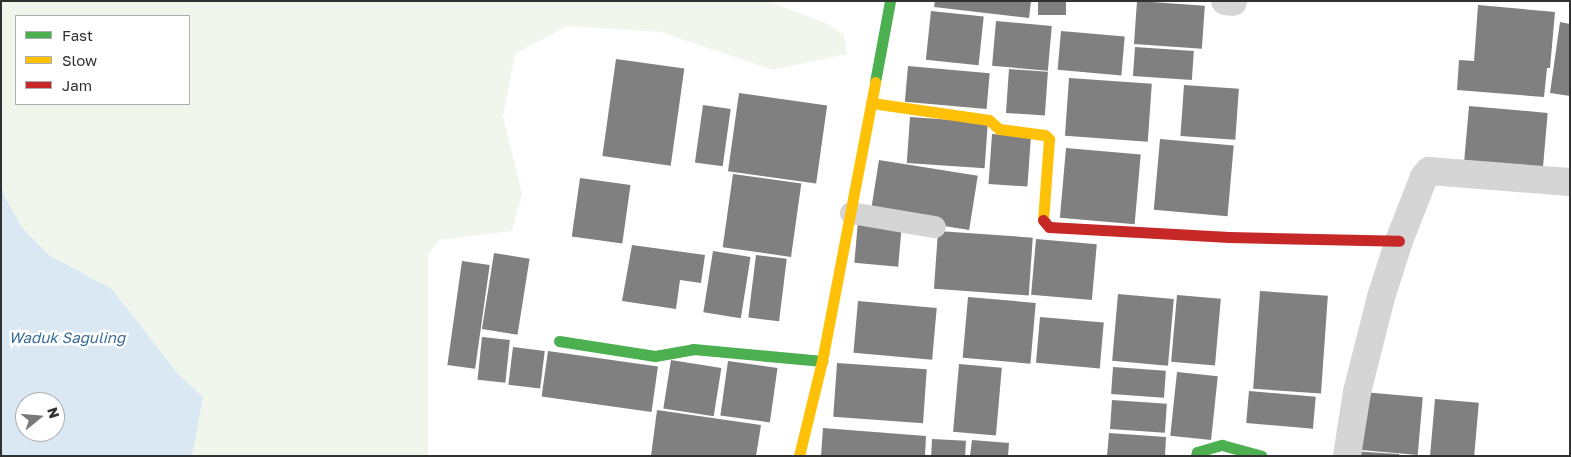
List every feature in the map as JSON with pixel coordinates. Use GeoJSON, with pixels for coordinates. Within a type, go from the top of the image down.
{"type":"FeatureCollection","features":[{"type":"Feature","properties":{"kind":"street"},"geometry":{"type":"LineString","coordinates":[[799,456],[822,361],[890,1]]}},
{"type":"Feature","properties":{"kind":"street"},"geometry":{"type":"LineString","coordinates":[[1225,1],[1232,2]]}},
{"type":"Feature","properties":{"kind":"street"},"geometry":{"type":"LineString","coordinates":[[872,103],[989,120],[999,129],[1045,135],[1049,139],[1043,219],[1049,227],[1229,237],[1399,241]]}},
{"type":"Feature","properties":{"kind":"street"},"geometry":{"type":"LineString","coordinates":[[1347,456],[1357,392],[1381,298],[1399,241],[1424,177],[1429,171],[1570,182]]}},
{"type":"Feature","properties":{"kind":"street"},"geometry":{"type":"LineString","coordinates":[[559,341],[655,356],[693,349],[822,361]]}},
{"type":"Feature","properties":{"kind":"street"},"geometry":{"type":"LineString","coordinates":[[1196,456],[1197,452],[1222,445],[1262,456]]}},
{"type":"Feature","properties":{"kind":"lane"},"geometry":{"type":"LineString","coordinates":[[851,213],[935,227]]}},
{"type":"Feature","properties":{"kind":"shaded area"},"geometry":{"type":"Polygon","coordinates":[[[1,1],[768,1],[826,23],[844,35],[847,54],[773,70],[661,32],[567,26],[515,54],[503,116],[522,193],[512,231],[439,240],[428,255],[428,456],[192,456],[202,397],[178,374],[112,289],[49,255],[23,229],[5,197],[1,185],[1,1]]]}},
{"type":"Feature","properties":{"kind":"water","name":"Waduk Saguling"},"geometry":{"type":"Polygon","coordinates":[[[1,185],[5,197],[23,229],[49,255],[112,289],[178,374],[203,397],[192,456],[1,456],[1,185]]]}},
{"type":"Feature","properties":{"kind":"building"},"geometry":{"type":"Polygon","coordinates":[[[935,1],[1031,1],[1029,18],[934,7],[935,1]]]}},
{"type":"Feature","properties":{"kind":"building"},"geometry":{"type":"Polygon","coordinates":[[[1038,1],[1066,1],[1066,15],[1038,15],[1038,1]]]}},
{"type":"Feature","properties":{"kind":"building"},"geometry":{"type":"Polygon","coordinates":[[[1137,1],[1205,6],[1202,49],[1134,44],[1137,1]]]}},
{"type":"Feature","properties":{"kind":"building"},"geometry":{"type":"Polygon","coordinates":[[[1478,5],[1555,12],[1550,68],[1547,68],[1544,97],[1457,90],[1459,60],[1474,61],[1478,5]]]}},
{"type":"Feature","properties":{"kind":"building"},"geometry":{"type":"Polygon","coordinates":[[[931,11],[984,17],[979,65],[926,60],[931,11]]]}},
{"type":"Feature","properties":{"kind":"building"},"geometry":{"type":"Polygon","coordinates":[[[996,21],[1052,26],[1048,71],[992,66],[996,21]]]}},
{"type":"Feature","properties":{"kind":"building"},"geometry":{"type":"Polygon","coordinates":[[[1560,22],[1570,24],[1570,96],[1550,93],[1560,22]]]}},
{"type":"Feature","properties":{"kind":"building"},"geometry":{"type":"Polygon","coordinates":[[[1061,31],[1125,37],[1121,75],[1058,70],[1061,31]]]}},
{"type":"Feature","properties":{"kind":"building"},"geometry":{"type":"Polygon","coordinates":[[[1135,47],[1194,51],[1192,80],[1133,76],[1135,47]]]}},
{"type":"Feature","properties":{"kind":"building"},"geometry":{"type":"Polygon","coordinates":[[[616,59],[684,69],[671,166],[602,156],[616,59]]]}},
{"type":"Feature","properties":{"kind":"building"},"geometry":{"type":"Polygon","coordinates":[[[908,66],[990,73],[987,109],[905,102],[908,66]]]}},
{"type":"Feature","properties":{"kind":"building"},"geometry":{"type":"Polygon","coordinates":[[[1009,69],[1048,72],[1045,116],[1006,113],[1009,69]]]}},
{"type":"Feature","properties":{"kind":"building"},"geometry":{"type":"Polygon","coordinates":[[[1069,78],[1152,84],[1148,142],[1065,136],[1069,78]]]}},
{"type":"Feature","properties":{"kind":"building"},"geometry":{"type":"Polygon","coordinates":[[[1184,85],[1239,89],[1235,140],[1180,136],[1184,85]]]}},
{"type":"Feature","properties":{"kind":"building"},"geometry":{"type":"Polygon","coordinates":[[[739,93],[827,105],[816,184],[728,171],[739,93]]]}},
{"type":"Feature","properties":{"kind":"building"},"geometry":{"type":"Polygon","coordinates":[[[703,105],[731,109],[723,166],[695,162],[703,105]]]}},
{"type":"Feature","properties":{"kind":"building"},"geometry":{"type":"Polygon","coordinates":[[[1469,106],[1548,113],[1542,173],[1464,166],[1469,106]]]}},
{"type":"Feature","properties":{"kind":"building"},"geometry":{"type":"Polygon","coordinates":[[[910,117],[988,122],[985,168],[907,163],[910,117]]]}},
{"type":"Feature","properties":{"kind":"building"},"geometry":{"type":"Polygon","coordinates":[[[992,134],[1031,137],[1027,187],[989,184],[992,134]]]}},
{"type":"Feature","properties":{"kind":"building"},"geometry":{"type":"Polygon","coordinates":[[[1160,139],[1234,145],[1228,216],[1154,210],[1160,139]]]}},
{"type":"Feature","properties":{"kind":"building"},"geometry":{"type":"Polygon","coordinates":[[[1066,148],[1141,155],[1135,224],[1060,218],[1066,148]]]}},
{"type":"Feature","properties":{"kind":"building"},"geometry":{"type":"Polygon","coordinates":[[[879,160],[978,176],[969,230],[870,214],[879,160]]]}},
{"type":"Feature","properties":{"kind":"building"},"geometry":{"type":"Polygon","coordinates":[[[733,174],[801,184],[791,257],[723,247],[733,174]]]}},
{"type":"Feature","properties":{"kind":"building"},"geometry":{"type":"Polygon","coordinates":[[[580,178],[631,185],[622,244],[572,236],[580,178]]]}},
{"type":"Feature","properties":{"kind":"building"},"geometry":{"type":"Polygon","coordinates":[[[858,221],[902,225],[898,267],[854,263],[858,221]]]}},
{"type":"Feature","properties":{"kind":"building"},"geometry":{"type":"Polygon","coordinates":[[[938,231],[1033,238],[1029,295],[934,289],[938,231]]]}},
{"type":"Feature","properties":{"kind":"building"},"geometry":{"type":"Polygon","coordinates":[[[1036,239],[1097,244],[1092,300],[1031,295],[1036,239]]]}},
{"type":"Feature","properties":{"kind":"building"},"geometry":{"type":"Polygon","coordinates":[[[632,245],[705,255],[701,283],[680,280],[676,309],[622,301],[632,245]]]}},
{"type":"Feature","properties":{"kind":"building"},"geometry":{"type":"Polygon","coordinates":[[[713,251],[751,257],[741,318],[703,312],[713,251]]]}},
{"type":"Feature","properties":{"kind":"building"},"geometry":{"type":"Polygon","coordinates":[[[494,253],[530,259],[518,335],[482,329],[494,253]]]}},
{"type":"Feature","properties":{"kind":"building"},"geometry":{"type":"Polygon","coordinates":[[[756,255],[787,259],[779,321],[748,318],[756,255]]]}},
{"type":"Feature","properties":{"kind":"building"},"geometry":{"type":"Polygon","coordinates":[[[462,261],[490,265],[475,369],[447,365],[462,261]]]}},
{"type":"Feature","properties":{"kind":"building"},"geometry":{"type":"Polygon","coordinates":[[[1260,291],[1328,296],[1321,394],[1253,389],[1260,291]]]}},
{"type":"Feature","properties":{"kind":"building"},"geometry":{"type":"Polygon","coordinates":[[[1118,294],[1174,299],[1168,366],[1112,361],[1118,294]]]}},
{"type":"Feature","properties":{"kind":"building"},"geometry":{"type":"Polygon","coordinates":[[[1177,295],[1221,299],[1215,366],[1171,362],[1177,295]]]}},
{"type":"Feature","properties":{"kind":"building"},"geometry":{"type":"Polygon","coordinates":[[[968,297],[1036,303],[1030,364],[963,358],[968,297]]]}},
{"type":"Feature","properties":{"kind":"building"},"geometry":{"type":"Polygon","coordinates":[[[858,301],[937,308],[932,360],[853,353],[858,301]]]}},
{"type":"Feature","properties":{"kind":"building"},"geometry":{"type":"Polygon","coordinates":[[[1040,317],[1104,323],[1100,368],[1036,363],[1040,317]]]}},
{"type":"Feature","properties":{"kind":"building"},"geometry":{"type":"Polygon","coordinates":[[[482,337],[510,340],[505,383],[478,380],[482,337]]]}},
{"type":"Feature","properties":{"kind":"building"},"geometry":{"type":"Polygon","coordinates":[[[513,347],[545,351],[540,389],[508,385],[513,347]]]}},
{"type":"Feature","properties":{"kind":"building"},"geometry":{"type":"Polygon","coordinates":[[[548,351],[658,366],[652,412],[542,397],[548,351]]]}},
{"type":"Feature","properties":{"kind":"building"},"geometry":{"type":"Polygon","coordinates":[[[671,360],[721,368],[714,416],[663,408],[671,360]]]}},
{"type":"Feature","properties":{"kind":"building"},"geometry":{"type":"Polygon","coordinates":[[[728,361],[778,368],[770,422],[720,415],[728,361]]]}},
{"type":"Feature","properties":{"kind":"building"},"geometry":{"type":"Polygon","coordinates":[[[837,363],[927,369],[923,423],[833,417],[837,363]]]}},
{"type":"Feature","properties":{"kind":"building"},"geometry":{"type":"Polygon","coordinates":[[[959,364],[1002,368],[996,435],[953,432],[959,364]]]}},
{"type":"Feature","properties":{"kind":"building"},"geometry":{"type":"Polygon","coordinates":[[[1113,367],[1166,371],[1164,398],[1111,394],[1113,367]]]}},
{"type":"Feature","properties":{"kind":"building"},"geometry":{"type":"Polygon","coordinates":[[[1177,372],[1218,376],[1211,440],[1170,436],[1177,372]]]}},
{"type":"Feature","properties":{"kind":"building"},"geometry":{"type":"Polygon","coordinates":[[[1249,391],[1316,397],[1313,429],[1246,423],[1249,391]]]}},
{"type":"Feature","properties":{"kind":"building"},"geometry":{"type":"Polygon","coordinates":[[[1363,392],[1423,397],[1418,455],[1358,450],[1363,392]]]}},
{"type":"Feature","properties":{"kind":"building"},"geometry":{"type":"Polygon","coordinates":[[[1435,399],[1479,403],[1474,456],[1430,456],[1435,399]]]}},
{"type":"Feature","properties":{"kind":"building"},"geometry":{"type":"Polygon","coordinates":[[[1112,400],[1167,404],[1165,433],[1110,429],[1112,400]]]}},
{"type":"Feature","properties":{"kind":"building"},"geometry":{"type":"Polygon","coordinates":[[[657,410],[761,425],[756,456],[651,456],[657,410]]]}},
{"type":"Feature","properties":{"kind":"building"},"geometry":{"type":"Polygon","coordinates":[[[823,428],[926,436],[925,456],[821,456],[823,428]]]}},
{"type":"Feature","properties":{"kind":"building"},"geometry":{"type":"Polygon","coordinates":[[[1109,433],[1166,437],[1165,456],[1107,456],[1109,433]]]}},
{"type":"Feature","properties":{"kind":"building"},"geometry":{"type":"Polygon","coordinates":[[[932,439],[966,441],[965,456],[931,456],[932,439]]]}},
{"type":"Feature","properties":{"kind":"building"},"geometry":{"type":"Polygon","coordinates":[[[972,440],[1009,443],[1008,456],[970,456],[972,440]]]}},
{"type":"Feature","properties":{"kind":"building"},"geometry":{"type":"Polygon","coordinates":[[[1351,451],[1399,454],[1399,456],[1351,456],[1351,451]]]}},
{"type":"Feature","properties":{"kind":"traffic: fast"},"geometry":{"type":"LineString","coordinates":[[875,82],[890,1]]}},
{"type":"Feature","properties":{"kind":"traffic: fast"},"geometry":{"type":"LineString","coordinates":[[559,341],[655,356],[693,349],[822,361]]}},
{"type":"Feature","properties":{"kind":"traffic: fast"},"geometry":{"type":"LineString","coordinates":[[1196,456],[1197,452],[1222,445],[1262,456]]}},
{"type":"Feature","properties":{"kind":"traffic: slow"},"geometry":{"type":"LineString","coordinates":[[799,456],[822,361],[875,82]]}},
{"type":"Feature","properties":{"kind":"traffic: slow"},"geometry":{"type":"LineString","coordinates":[[872,103],[989,120],[999,129],[1045,135],[1049,139],[1043,220]]}},
{"type":"Feature","properties":{"kind":"traffic: jam"},"geometry":{"type":"LineString","coordinates":[[1043,220],[1049,227],[1229,237],[1399,241]]}}]}
